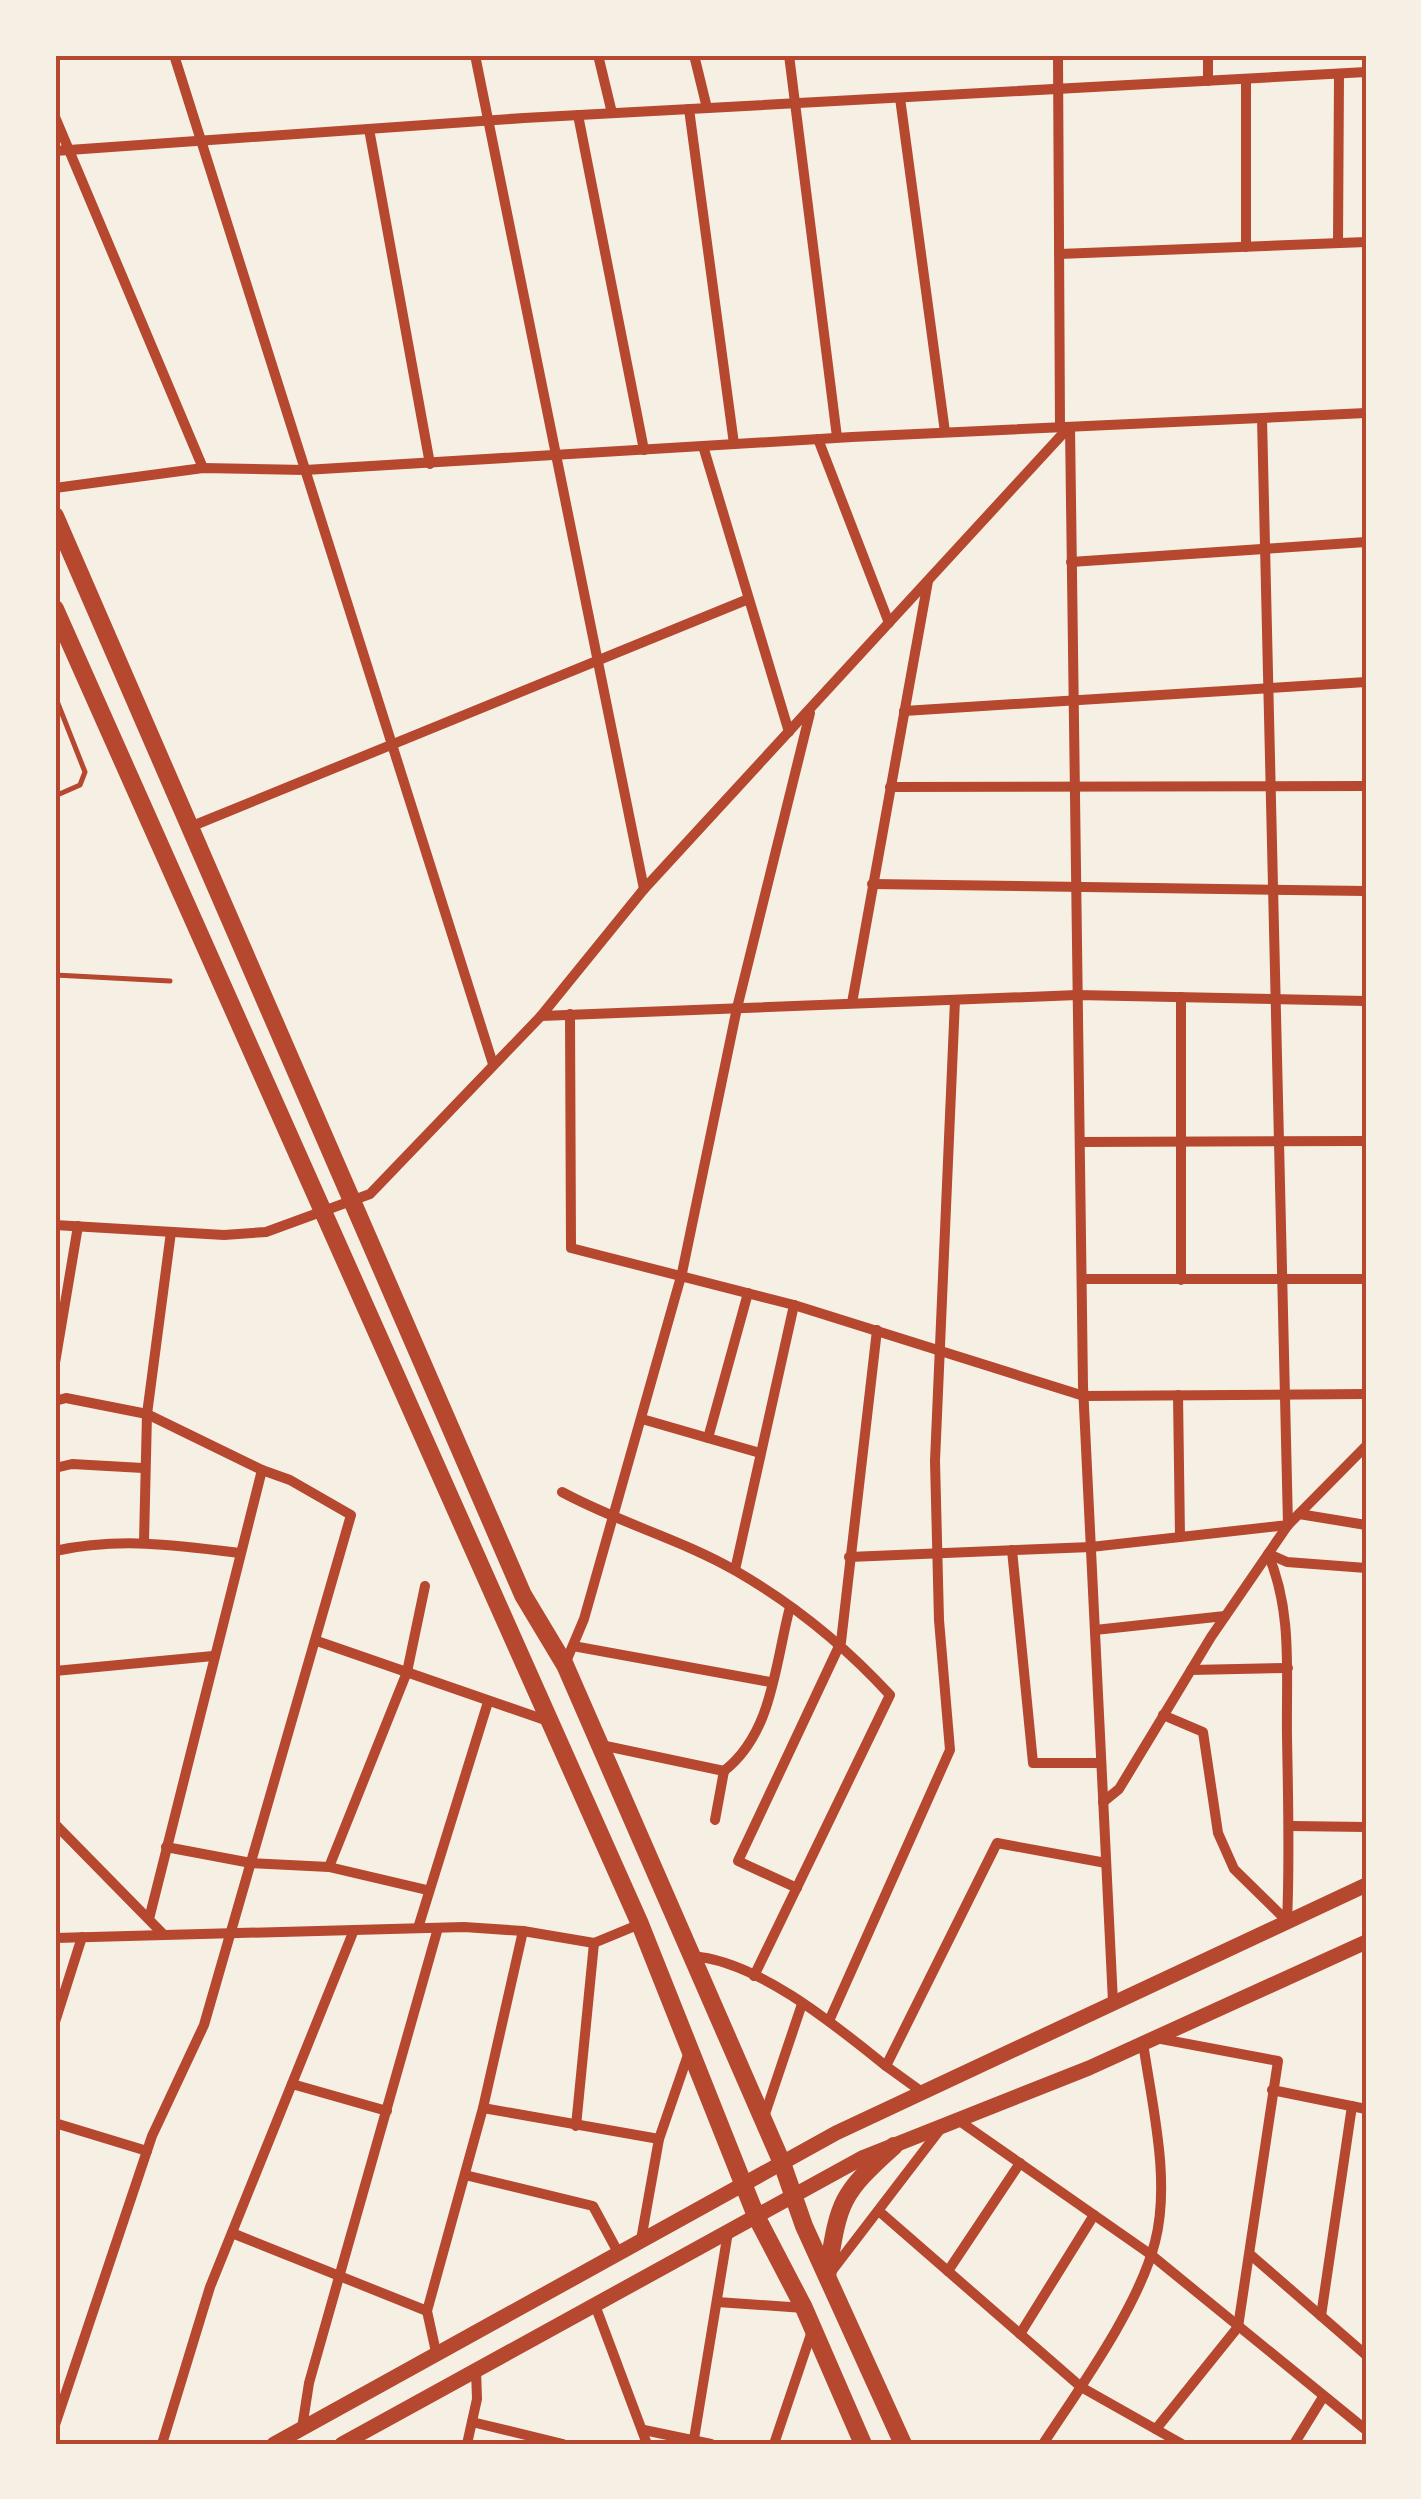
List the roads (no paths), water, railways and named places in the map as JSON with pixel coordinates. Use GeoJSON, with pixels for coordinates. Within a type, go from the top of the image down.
{"type":"FeatureCollection","features":[{"type":"Feature","properties":{"kind":"main road"},"geometry":{"type":"LineString","coordinates":[[55,516],[524,1594],[565,1665],[764,2120],[827,2276],[905,2442]]}},
{"type":"Feature","properties":{"kind":"main road"},"geometry":{"type":"LineString","coordinates":[[55,609],[321,1215],[640,1924],[756,2216],[804,2308],[863,2444]]}},
{"type":"Feature","properties":{"kind":"main road"},"geometry":{"type":"LineString","coordinates":[[274,2444],[782,2162],[922,2092],[1366,1885]]}},
{"type":"Feature","properties":{"kind":"main road"},"geometry":{"type":"LineString","coordinates":[[342,2444],[756,2216],[796,2198],[862,2158],[1149,2040],[1366,1942]]}},
{"type":"Feature","properties":{"kind":"main road"},"geometry":{"type":"LineString","coordinates":[[827,2276],[835,2216],[844,2196],[894,2146]]}},
{"type":"Feature","properties":{"kind":"street"},"geometry":{"type":"LineString","coordinates":[[174,55],[493,1064]]}},
{"type":"Feature","properties":{"kind":"street"},"geometry":{"type":"LineString","coordinates":[[474,55],[491,120],[644,889]]}},
{"type":"Feature","properties":{"kind":"street"},"geometry":{"type":"LineString","coordinates":[[598,55],[612,113]]}},
{"type":"Feature","properties":{"kind":"street"},"geometry":{"type":"LineString","coordinates":[[694,55],[707,108]]}},
{"type":"Feature","properties":{"kind":"street"},"geometry":{"type":"LineString","coordinates":[[790,55],[837,438]]}},
{"type":"Feature","properties":{"kind":"street"},"geometry":{"type":"LineString","coordinates":[[1058,55],[1059,254],[1072,562],[1084,1396],[1113,2002]]}},
{"type":"Feature","properties":{"kind":"street"},"geometry":{"type":"LineString","coordinates":[[1208,55],[1208,81]]}},
{"type":"Feature","properties":{"kind":"street"},"geometry":{"type":"LineString","coordinates":[[61,150],[491,120],[1366,72]]}},
{"type":"Feature","properties":{"kind":"street"},"geometry":{"type":"LineString","coordinates":[[1338,243],[1339,74]]}},
{"type":"Feature","properties":{"kind":"street"},"geometry":{"type":"LineString","coordinates":[[1246,78],[1246,246]]}},
{"type":"Feature","properties":{"kind":"street"},"geometry":{"type":"LineString","coordinates":[[900,98],[945,432]]}},
{"type":"Feature","properties":{"kind":"street"},"geometry":{"type":"LineString","coordinates":[[689,109],[734,444]]}},
{"type":"Feature","properties":{"kind":"street"},"geometry":{"type":"LineString","coordinates":[[578,115],[644,450]]}},
{"type":"Feature","properties":{"kind":"street"},"geometry":{"type":"LineString","coordinates":[[55,117],[61,150],[203,468]]}},
{"type":"Feature","properties":{"kind":"street"},"geometry":{"type":"LineString","coordinates":[[369,129],[430,464]]}},
{"type":"Feature","properties":{"kind":"street"},"geometry":{"type":"LineString","coordinates":[[1059,254],[1366,242]]}},
{"type":"Feature","properties":{"kind":"street"},"geometry":{"type":"LineString","coordinates":[[55,488],[203,468],[305,470],[945,432],[1366,414]]}},
{"type":"Feature","properties":{"kind":"street"},"geometry":{"type":"LineString","coordinates":[[1262,418],[1288,1525]]}},
{"type":"Feature","properties":{"kind":"street"},"geometry":{"type":"LineString","coordinates":[[55,1224],[171,1232],[266,1232],[370,1194],[541,1016],[644,889],[1065,427]]}},
{"type":"Feature","properties":{"kind":"street"},"geometry":{"type":"LineString","coordinates":[[818,439],[889,623]]}},
{"type":"Feature","properties":{"kind":"street"},"geometry":{"type":"LineString","coordinates":[[703,446],[746,600],[789,732]]}},
{"type":"Feature","properties":{"kind":"street"},"geometry":{"type":"LineString","coordinates":[[1072,562],[1366,542]]}},
{"type":"Feature","properties":{"kind":"street"},"geometry":{"type":"LineString","coordinates":[[852,1004],[928,581]]}},
{"type":"Feature","properties":{"kind":"street"},"geometry":{"type":"LineString","coordinates":[[190,828],[746,600]]}},
{"type":"Feature","properties":{"kind":"street"},"geometry":{"type":"LineString","coordinates":[[904,710],[1366,682]]}},
{"type":"Feature","properties":{"kind":"street"},"geometry":{"type":"LineString","coordinates":[[565,1665],[642,1420],[682,1274],[737,1008],[811,707]]}},
{"type":"Feature","properties":{"kind":"street"},"geometry":{"type":"LineString","coordinates":[[890,786],[1366,786]]}},
{"type":"Feature","properties":{"kind":"street"},"geometry":{"type":"LineString","coordinates":[[872,884],[1366,891]]}},
{"type":"Feature","properties":{"kind":"street"},"geometry":{"type":"LineString","coordinates":[[541,1016],[1077,995],[1366,1001]]}},
{"type":"Feature","properties":{"kind":"street"},"geometry":{"type":"LineString","coordinates":[[1181,997],[1182,1280]]}},
{"type":"Feature","properties":{"kind":"street"},"geometry":{"type":"LineString","coordinates":[[829,2020],[950,1750],[935,1460],[955,1000]]}},
{"type":"Feature","properties":{"kind":"street"},"geometry":{"type":"LineString","coordinates":[[570,1014],[571,1248],[794,1306],[1084,1396],[1366,1394]]}},
{"type":"Feature","properties":{"kind":"street"},"geometry":{"type":"LineString","coordinates":[[1080,1142],[1366,1141]]}},
{"type":"Feature","properties":{"kind":"street"},"geometry":{"type":"LineString","coordinates":[[55,1362],[78,1226]]}},
{"type":"Feature","properties":{"kind":"street"},"geometry":{"type":"LineString","coordinates":[[144,1542],[147,1414],[171,1232]]}},
{"type":"Feature","properties":{"kind":"street"},"geometry":{"type":"LineString","coordinates":[[1082,1279],[1366,1279]]}},
{"type":"Feature","properties":{"kind":"street"},"geometry":{"type":"LineString","coordinates":[[708,1438],[748,1293]]}},
{"type":"Feature","properties":{"kind":"street"},"geometry":{"type":"LineString","coordinates":[[734,1570],[794,1306]]}},
{"type":"Feature","properties":{"kind":"street"},"geometry":{"type":"LineString","coordinates":[[797,1888],[738,1861],[841,1642],[877,1330]]}},
{"type":"Feature","properties":{"kind":"street"},"geometry":{"type":"LineString","coordinates":[[1178,1395],[1180,1537]]}},
{"type":"Feature","properties":{"kind":"street"},"geometry":{"type":"LineString","coordinates":[[55,1401],[66,1398],[147,1414],[290,1480],[351,1515],[234,1933],[204,2025],[147,2151],[55,2425]]}},
{"type":"Feature","properties":{"kind":"street"},"geometry":{"type":"LineString","coordinates":[[642,1420],[760,1453]]}},
{"type":"Feature","properties":{"kind":"street"},"geometry":{"type":"LineString","coordinates":[[1104,1802],[1119,1790],[1191,1670],[1288,1525],[1366,1446]]}},
{"type":"Feature","properties":{"kind":"street"},"geometry":{"type":"LineString","coordinates":[[55,1468],[72,1464],[143,1468]]}},
{"type":"Feature","properties":{"kind":"street"},"geometry":{"type":"LineString","coordinates":[[149,1919],[262,1470]]}},
{"type":"Feature","properties":{"kind":"street"},"geometry":{"type":"LineString","coordinates":[[562,1492],[612,1520],[734,1570],[841,1642],[890,1695],[754,1976]]}},
{"type":"Feature","properties":{"kind":"street"},"geometry":{"type":"LineString","coordinates":[[1300,1514],[1366,1525]]}},
{"type":"Feature","properties":{"kind":"street"},"geometry":{"type":"LineString","coordinates":[[850,1557],[1091,1547],[1288,1525]]}},
{"type":"Feature","properties":{"kind":"street"},"geometry":{"type":"LineString","coordinates":[[55,1551],[92,1543],[144,1542],[240,1553]]}},
{"type":"Feature","properties":{"kind":"street"},"geometry":{"type":"LineString","coordinates":[[1012,1550],[1033,1763],[1102,1764]]}},
{"type":"Feature","properties":{"kind":"street"},"geometry":{"type":"LineString","coordinates":[[1268,1554],[1287,1562],[1366,1568]]}},
{"type":"Feature","properties":{"kind":"street"},"geometry":{"type":"LineString","coordinates":[[1268,1554],[1278,1578],[1288,1668],[1291,1826],[1287,1921]]}},
{"type":"Feature","properties":{"kind":"street"},"geometry":{"type":"LineString","coordinates":[[330,1867],[407,1672],[426,1586]]}},
{"type":"Feature","properties":{"kind":"street"},"geometry":{"type":"LineString","coordinates":[[715,1820],[724,1771],[740,1758],[772,1697],[770,1682],[790,1607]]}},
{"type":"Feature","properties":{"kind":"street"},"geometry":{"type":"LineString","coordinates":[[1095,1630],[1226,1616]]}},
{"type":"Feature","properties":{"kind":"street"},"geometry":{"type":"LineString","coordinates":[[317,1640],[548,1720]]}},
{"type":"Feature","properties":{"kind":"street"},"geometry":{"type":"LineString","coordinates":[[573,1646],[770,1682]]}},
{"type":"Feature","properties":{"kind":"street"},"geometry":{"type":"LineString","coordinates":[[55,1670],[214,1656]]}},
{"type":"Feature","properties":{"kind":"street"},"geometry":{"type":"LineString","coordinates":[[1191,1670],[1288,1668]]}},
{"type":"Feature","properties":{"kind":"street"},"geometry":{"type":"LineString","coordinates":[[418,1928],[488,1702]]}},
{"type":"Feature","properties":{"kind":"street"},"geometry":{"type":"LineString","coordinates":[[1163,1716],[1202,1732],[1218,1832],[1234,1869],[1287,1921]]}},
{"type":"Feature","properties":{"kind":"street"},"geometry":{"type":"LineString","coordinates":[[600,1745],[724,1771]]}},
{"type":"Feature","properties":{"kind":"street"},"geometry":{"type":"LineString","coordinates":[[55,1824],[164,1935]]}},
{"type":"Feature","properties":{"kind":"street"},"geometry":{"type":"LineString","coordinates":[[1291,1826],[1366,1827]]}},
{"type":"Feature","properties":{"kind":"street"},"geometry":{"type":"LineString","coordinates":[[886,2066],[997,1844],[1106,1863]]}},
{"type":"Feature","properties":{"kind":"street"},"geometry":{"type":"LineString","coordinates":[[166,1847],[251,1863],[330,1867],[427,1890]]}},
{"type":"Feature","properties":{"kind":"street"},"geometry":{"type":"LineString","coordinates":[[55,1938],[438,1928],[523,1931],[594,1943],[640,1924]]}},
{"type":"Feature","properties":{"kind":"street"},"geometry":{"type":"LineString","coordinates":[[302,2429],[309,2383],[438,1928]]}},
{"type":"Feature","properties":{"kind":"street"},"geometry":{"type":"LineString","coordinates":[[162,2444],[232,2233],[354,1930]]}},
{"type":"Feature","properties":{"kind":"street"},"geometry":{"type":"LineString","coordinates":[[436,2352],[427,2311],[482,2108],[523,1931]]}},
{"type":"Feature","properties":{"kind":"street"},"geometry":{"type":"LineString","coordinates":[[55,2022],[82,1937]]}},
{"type":"Feature","properties":{"kind":"street"},"geometry":{"type":"LineString","coordinates":[[576,2126],[594,1943]]}},
{"type":"Feature","properties":{"kind":"street"},"geometry":{"type":"LineString","coordinates":[[692,1956],[722,1958],[802,2004],[829,2020],[922,2092]]}},
{"type":"Feature","properties":{"kind":"street"},"geometry":{"type":"LineString","coordinates":[[764,2120],[802,2004]]}},
{"type":"Feature","properties":{"kind":"street"},"geometry":{"type":"LineString","coordinates":[[1043,2444],[1114,2332],[1150,2254],[1159,2192],[1149,2040],[1278,2061],[1252,2256],[1238,2326],[1156,2429]]}},
{"type":"Feature","properties":{"kind":"street"},"geometry":{"type":"LineString","coordinates":[[640,2240],[659,2139],[690,2051]]}},
{"type":"Feature","properties":{"kind":"street"},"geometry":{"type":"LineString","coordinates":[[292,2084],[386,2111]]}},
{"type":"Feature","properties":{"kind":"street"},"geometry":{"type":"LineString","coordinates":[[1272,2090],[1366,2109]]}},
{"type":"Feature","properties":{"kind":"street"},"geometry":{"type":"LineString","coordinates":[[1321,2316],[1352,2106]]}},
{"type":"Feature","properties":{"kind":"street"},"geometry":{"type":"LineString","coordinates":[[482,2108],[659,2139]]}},
{"type":"Feature","properties":{"kind":"street"},"geometry":{"type":"LineString","coordinates":[[55,2123],[147,2151]]}},
{"type":"Feature","properties":{"kind":"street"},"geometry":{"type":"LineString","coordinates":[[827,2276],[950,2123],[1020,2163],[1150,2254],[1366,2430]]}},
{"type":"Feature","properties":{"kind":"street"},"geometry":{"type":"LineString","coordinates":[[948,2271],[1020,2163]]}},
{"type":"Feature","properties":{"kind":"street"},"geometry":{"type":"LineString","coordinates":[[465,2175],[593,2206],[619,2254]]}},
{"type":"Feature","properties":{"kind":"street"},"geometry":{"type":"LineString","coordinates":[[880,2212],[1080,2387],[1182,2444]]}},
{"type":"Feature","properties":{"kind":"street"},"geometry":{"type":"LineString","coordinates":[[1020,2334],[1094,2215]]}},
{"type":"Feature","properties":{"kind":"street"},"geometry":{"type":"LineString","coordinates":[[694,2440],[728,2232]]}},
{"type":"Feature","properties":{"kind":"street"},"geometry":{"type":"LineString","coordinates":[[232,2233],[427,2311]]}},
{"type":"Feature","properties":{"kind":"street"},"geometry":{"type":"LineString","coordinates":[[1252,2256],[1366,2355]]}},
{"type":"Feature","properties":{"kind":"street"},"geometry":{"type":"LineString","coordinates":[[716,2302],[804,2308]]}},
{"type":"Feature","properties":{"kind":"street"},"geometry":{"type":"LineString","coordinates":[[595,2305],[648,2444]]}},
{"type":"Feature","properties":{"kind":"street"},"geometry":{"type":"LineString","coordinates":[[774,2444],[812,2329]]}},
{"type":"Feature","properties":{"kind":"street"},"geometry":{"type":"LineString","coordinates":[[467,2444],[476,2370]]}},
{"type":"Feature","properties":{"kind":"street"},"geometry":{"type":"LineString","coordinates":[[1294,2444],[1323,2397]]}},
{"type":"Feature","properties":{"kind":"street"},"geometry":{"type":"LineString","coordinates":[[472,2422],[561,2444]]}},
{"type":"Feature","properties":{"kind":"street"},"geometry":{"type":"LineString","coordinates":[[368,2444],[373,2427]]}},
{"type":"Feature","properties":{"kind":"street"},"geometry":{"type":"LineString","coordinates":[[644,2430],[711,2444]]}},
{"type":"Feature","properties":{"kind":"lane"},"geometry":{"type":"LineString","coordinates":[[55,696],[85,772],[80,784],[55,796]]}},
{"type":"Feature","properties":{"kind":"lane"},"geometry":{"type":"LineString","coordinates":[[55,975],[170,981]]}}]}
